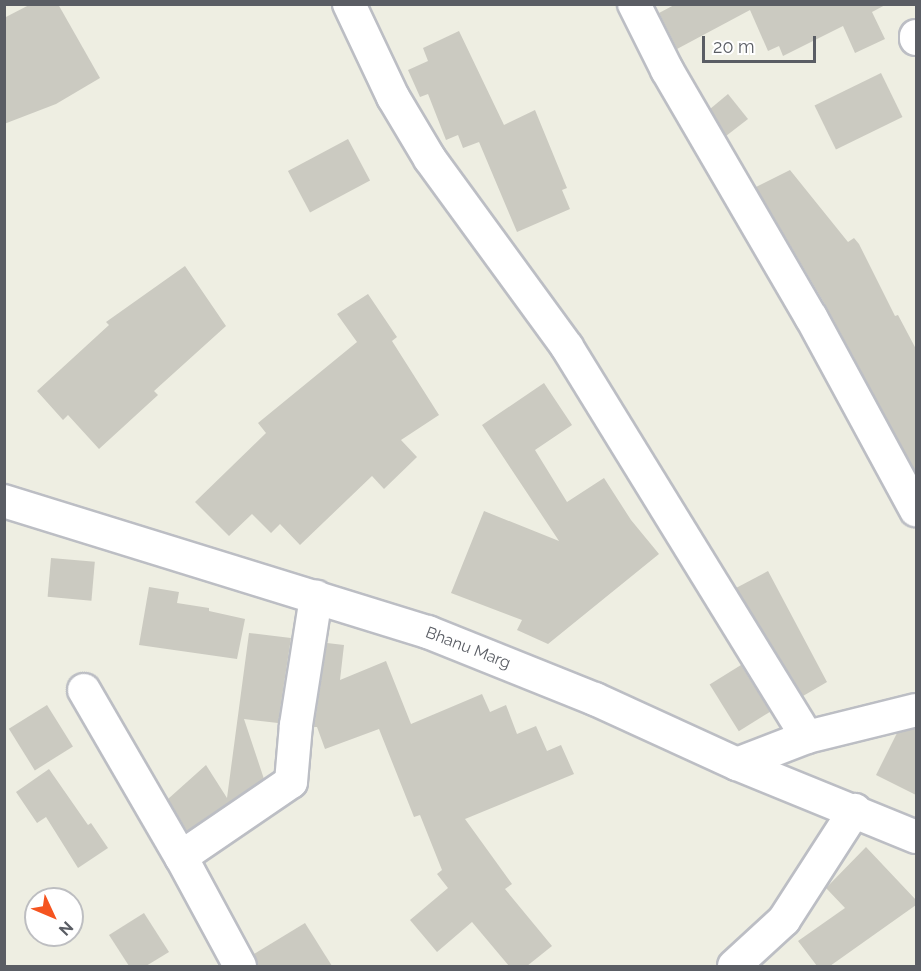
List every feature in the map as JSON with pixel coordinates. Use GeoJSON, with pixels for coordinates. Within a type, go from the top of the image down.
{"type":"FeatureCollection","features":[{"type":"Feature","properties":{"kind":"street"},"geometry":{"type":"LineString","coordinates":[[349,4],[393,97],[429,159],[567,347],[807,737]]}},
{"type":"Feature","properties":{"kind":"street"},"geometry":{"type":"LineString","coordinates":[[634,4],[667,70],[811,317],[916,510]]}},
{"type":"Feature","properties":{"kind":"street","name":"Bhanu Marg"},"geometry":{"type":"LineString","coordinates":[[4,501],[428,632],[595,699],[737,764],[855,810],[916,837]]}},
{"type":"Feature","properties":{"kind":"street"},"geometry":{"type":"LineString","coordinates":[[181,857],[291,782],[296,725],[316,597]]}},
{"type":"Feature","properties":{"kind":"street"},"geometry":{"type":"LineString","coordinates":[[84,690],[181,857],[240,966]]}},
{"type":"Feature","properties":{"kind":"street"},"geometry":{"type":"LineString","coordinates":[[737,764],[807,737],[916,710]]}},
{"type":"Feature","properties":{"kind":"street"},"geometry":{"type":"LineString","coordinates":[[734,966],[784,920],[855,810]]}},
{"type":"Feature","properties":{"kind":"building"},"geometry":{"type":"Polygon","coordinates":[[[31,4],[58,4],[100,78],[56,104],[4,124],[4,18],[31,4]]]}},
{"type":"Feature","properties":{"kind":"building"},"geometry":{"type":"Polygon","coordinates":[[[676,4],[887,4],[872,12],[885,39],[855,53],[843,26],[783,56],[779,46],[768,51],[750,10],[677,49],[659,13],[676,4]]]}},
{"type":"Feature","properties":{"kind":"building"},"geometry":{"type":"Polygon","coordinates":[[[459,31],[504,125],[535,110],[567,188],[562,190],[570,209],[517,232],[479,142],[463,148],[458,135],[446,140],[428,94],[420,97],[408,70],[428,61],[423,48],[459,31]]]}},
{"type":"Feature","properties":{"kind":"building"},"geometry":{"type":"Polygon","coordinates":[[[881,73],[902,117],[836,149],[814,105],[881,73]]]}},
{"type":"Feature","properties":{"kind":"building"},"geometry":{"type":"Polygon","coordinates":[[[728,94],[748,119],[726,136],[710,109],[728,94]]]}},
{"type":"Feature","properties":{"kind":"building"},"geometry":{"type":"Polygon","coordinates":[[[348,139],[370,180],[310,212],[288,171],[348,139]]]}},
{"type":"Feature","properties":{"kind":"building"},"geometry":{"type":"Polygon","coordinates":[[[790,170],[848,242],[854,238],[859,244],[895,316],[898,315],[916,349],[916,473],[827,308],[756,187],[790,170]]]}},
{"type":"Feature","properties":{"kind":"building"},"geometry":{"type":"Polygon","coordinates":[[[185,266],[226,326],[154,391],[158,395],[99,449],[68,415],[63,420],[37,391],[109,325],[106,322],[185,266]]]}},
{"type":"Feature","properties":{"kind":"building"},"geometry":{"type":"Polygon","coordinates":[[[368,294],[397,337],[392,341],[439,415],[401,440],[417,457],[384,489],[372,476],[300,545],[280,524],[271,533],[252,514],[229,536],[195,502],[266,433],[258,423],[357,342],[337,314],[368,294]]]}},
{"type":"Feature","properties":{"kind":"building"},"geometry":{"type":"Polygon","coordinates":[[[544,383],[572,425],[535,450],[567,502],[604,478],[631,520],[659,554],[548,644],[517,630],[522,620],[451,593],[484,511],[559,541],[482,425],[544,383]]]}},
{"type":"Feature","properties":{"kind":"building"},"geometry":{"type":"Polygon","coordinates":[[[51,558],[95,562],[91,601],[48,597],[51,558]]]}},
{"type":"Feature","properties":{"kind":"building"},"geometry":{"type":"Polygon","coordinates":[[[768,571],[827,682],[803,696],[736,588],[768,571]]]}},
{"type":"Feature","properties":{"kind":"building"},"geometry":{"type":"Polygon","coordinates":[[[149,587],[179,592],[177,603],[209,608],[209,611],[245,619],[237,659],[139,645],[149,587]]]}},
{"type":"Feature","properties":{"kind":"building"},"geometry":{"type":"Polygon","coordinates":[[[249,633],[291,638],[278,723],[244,719],[264,779],[187,831],[168,799],[206,765],[227,798],[249,633]]]}},
{"type":"Feature","properties":{"kind":"building"},"geometry":{"type":"Polygon","coordinates":[[[327,643],[344,645],[340,680],[386,661],[411,724],[482,694],[490,712],[506,705],[517,734],[536,726],[547,751],[561,745],[574,774],[465,819],[512,884],[505,889],[552,946],[527,966],[509,966],[472,922],[437,952],[410,920],[448,888],[437,874],[442,870],[420,815],[414,817],[379,729],[325,749],[317,727],[314,727],[327,643]]]}},
{"type":"Feature","properties":{"kind":"building"},"geometry":{"type":"Polygon","coordinates":[[[741,665],[770,712],[739,731],[710,685],[741,665]]]}},
{"type":"Feature","properties":{"kind":"building"},"geometry":{"type":"Polygon","coordinates":[[[47,705],[73,747],[35,770],[9,729],[47,705]]]}},
{"type":"Feature","properties":{"kind":"building"},"geometry":{"type":"Polygon","coordinates":[[[916,728],[916,795],[876,775],[897,733],[916,728]]]}},
{"type":"Feature","properties":{"kind":"building"},"geometry":{"type":"Polygon","coordinates":[[[49,769],[88,825],[91,823],[108,848],[78,868],[46,817],[37,823],[16,792],[49,769]]]}},
{"type":"Feature","properties":{"kind":"building"},"geometry":{"type":"Polygon","coordinates":[[[866,847],[916,900],[916,905],[830,966],[817,966],[798,941],[845,908],[826,888],[866,847]]]}},
{"type":"Feature","properties":{"kind":"building"},"geometry":{"type":"Polygon","coordinates":[[[144,913],[169,952],[146,966],[129,966],[109,935],[144,913]]]}},
{"type":"Feature","properties":{"kind":"building"},"geometry":{"type":"Polygon","coordinates":[[[305,923],[332,966],[258,966],[254,954],[305,923]]]}}]}
